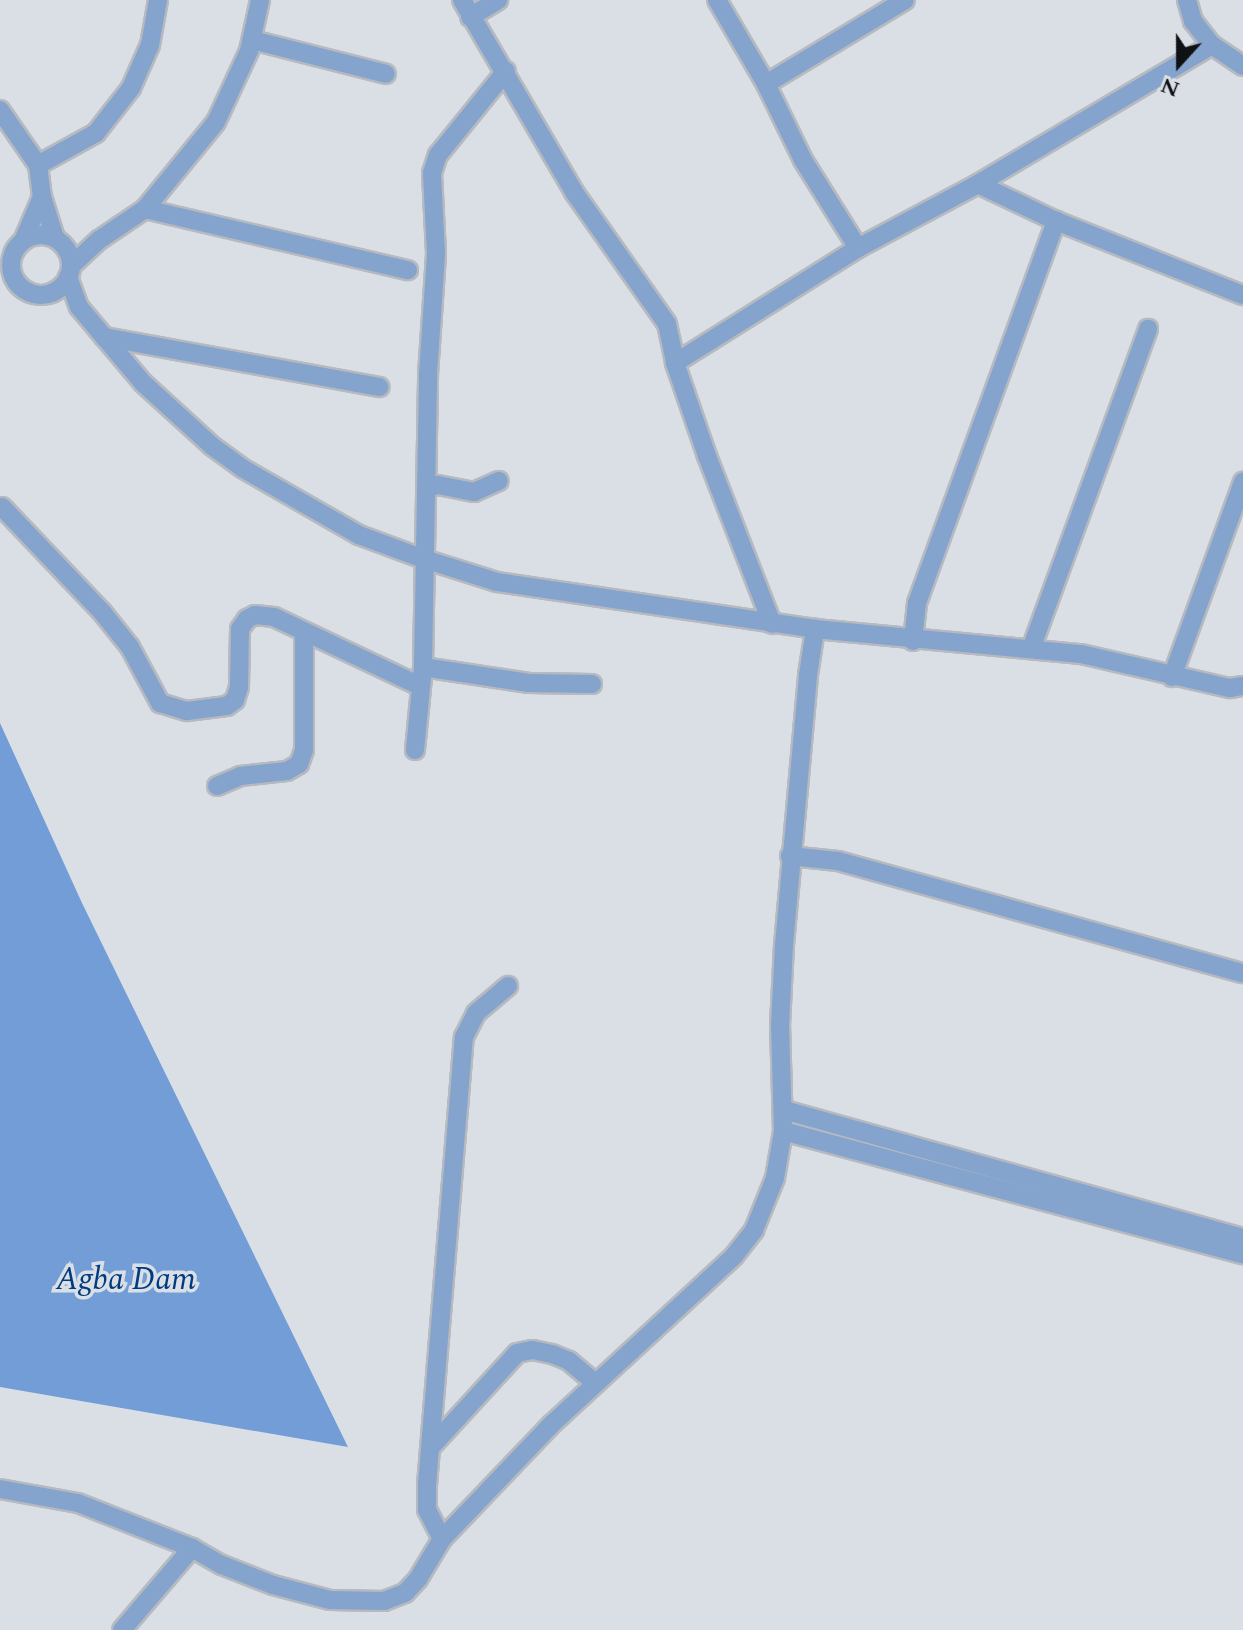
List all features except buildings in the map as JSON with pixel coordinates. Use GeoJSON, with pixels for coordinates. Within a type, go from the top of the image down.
{"type":"FeatureCollection","features":[{"type":"Feature","properties":{"kind":"street"},"geometry":{"type":"LineString","coordinates":[[38,165],[96,133],[131,88],[150,45],[158,0]]}},
{"type":"Feature","properties":{"kind":"street"},"geometry":{"type":"LineString","coordinates":[[51,293],[99,240],[145,209],[216,122],[252,40],[260,0]]}},
{"type":"Feature","properties":{"kind":"street"},"geometry":{"type":"LineString","coordinates":[[498,0],[466,8],[506,71],[574,192],[667,324],[675,363],[772,624]]}},
{"type":"Feature","properties":{"kind":"street"},"geometry":{"type":"LineString","coordinates":[[717,0],[766,84],[803,160],[858,248]]}},
{"type":"Feature","properties":{"kind":"street"},"geometry":{"type":"LineString","coordinates":[[766,84],[905,0]]}},
{"type":"Feature","properties":{"kind":"street"},"geometry":{"type":"LineString","coordinates":[[1187,0],[1193,21],[1212,45],[1243,66]]}},
{"type":"Feature","properties":{"kind":"street"},"geometry":{"type":"LineString","coordinates":[[252,40],[386,74]]}},
{"type":"Feature","properties":{"kind":"street"},"geometry":{"type":"LineString","coordinates":[[675,363],[858,248],[978,184],[1212,45]]}},
{"type":"Feature","properties":{"kind":"street"},"geometry":{"type":"LineString","coordinates":[[415,750],[423,667],[428,375],[436,253],[432,173],[438,155],[506,71]]}},
{"type":"Feature","properties":{"kind":"street"},"geometry":{"type":"LineString","coordinates":[[0,110],[38,165],[42,197],[57,240],[68,252],[79,307]]}},
{"type":"Feature","properties":{"kind":"street"},"geometry":{"type":"LineString","coordinates":[[978,184],[1056,221],[1243,295]]}},
{"type":"Feature","properties":{"kind":"street"},"geometry":{"type":"LineString","coordinates":[[42,197],[23,241],[6,260],[12,271],[9,282],[29,292],[51,293],[79,307],[143,383],[212,446],[242,468],[359,535],[497,582],[772,624],[913,641],[1095,657],[1172,677],[1230,688],[1243,686]]}},
{"type":"Feature","properties":{"kind":"street"},"geometry":{"type":"LineString","coordinates":[[145,209],[408,270]]}},
{"type":"Feature","properties":{"kind":"street"},"geometry":{"type":"LineString","coordinates":[[913,641],[917,603],[1056,221]]}},
{"type":"Feature","properties":{"kind":"street"},"geometry":{"type":"LineString","coordinates":[[23,241],[42,235],[57,240],[99,240]]}},
{"type":"Feature","properties":{"kind":"street"},"geometry":{"type":"LineString","coordinates":[[1031,649],[1148,329]]}},
{"type":"Feature","properties":{"kind":"street"},"geometry":{"type":"LineString","coordinates":[[104,337],[380,387]]}},
{"type":"Feature","properties":{"kind":"street"},"geometry":{"type":"LineString","coordinates":[[427,488],[438,485],[474,492],[499,481]]}},
{"type":"Feature","properties":{"kind":"street"},"geometry":{"type":"LineString","coordinates":[[1172,677],[1243,482]]}},
{"type":"Feature","properties":{"kind":"street"},"geometry":{"type":"LineString","coordinates":[[2,507],[102,612],[130,647],[160,703],[174,709],[210,709],[235,700],[239,687],[240,629],[247,619],[255,615],[274,617],[420,686]]}},
{"type":"Feature","properties":{"kind":"street"},"geometry":{"type":"LineString","coordinates":[[0,1489],[78,1503],[192,1548],[222,1565],[273,1585],[330,1600],[384,1601],[405,1593],[442,1539],[595,1383],[734,1256],[754,1230],[775,1178],[783,1131],[780,1026],[790,856],[815,629]]}},
{"type":"Feature","properties":{"kind":"street"},"geometry":{"type":"LineString","coordinates":[[217,786],[240,776],[287,771],[299,764],[304,750],[304,632]]}},
{"type":"Feature","properties":{"kind":"street"},"geometry":{"type":"LineString","coordinates":[[423,667],[529,683],[592,684]]}},
{"type":"Feature","properties":{"kind":"street"},"geometry":{"type":"LineString","coordinates":[[790,856],[838,861],[1243,973]]}},
{"type":"Feature","properties":{"kind":"street"},"geometry":{"type":"LineString","coordinates":[[442,1539],[427,1510],[464,1037],[476,1013],[508,986]]}},
{"type":"Feature","properties":{"kind":"street"},"geometry":{"type":"LineString","coordinates":[[784,1110],[1243,1238]]}},
{"type":"Feature","properties":{"kind":"street"},"geometry":{"type":"LineString","coordinates":[[783,1131],[1243,1254]]}},
{"type":"Feature","properties":{"kind":"street"},"geometry":{"type":"LineString","coordinates":[[431,1447],[517,1353],[533,1350],[552,1354],[569,1361],[595,1383]]}},
{"type":"Feature","properties":{"kind":"street"},"geometry":{"type":"LineString","coordinates":[[122,1630],[192,1548]]}},
{"type":"Feature","properties":{"kind":"water","name":"Agba Dam"},"geometry":{"type":"Polygon","coordinates":[[[0,723],[82,903],[348,1447],[0,1387],[0,723]]]}}]}
